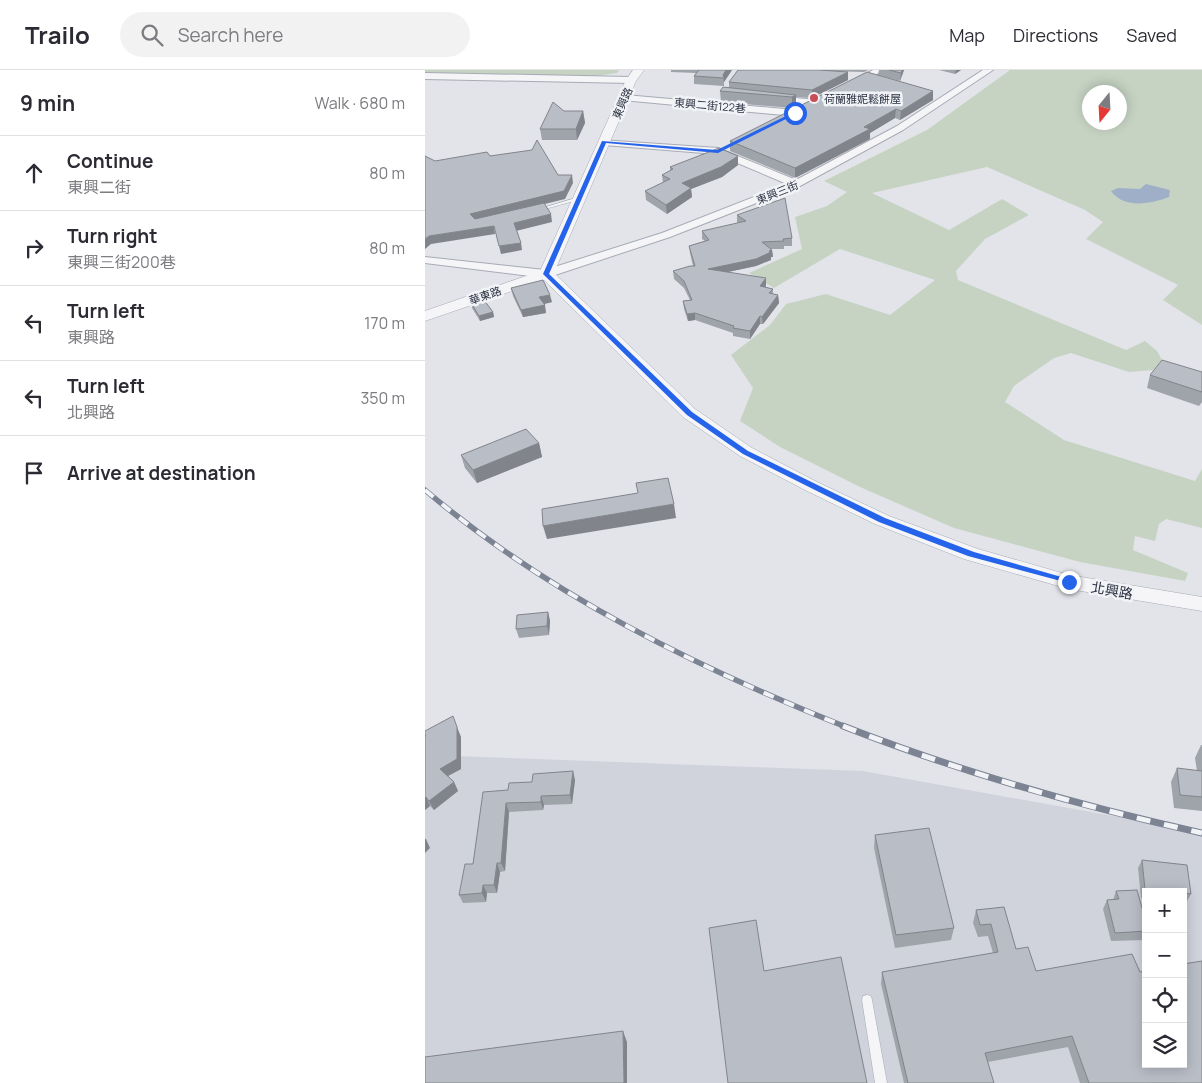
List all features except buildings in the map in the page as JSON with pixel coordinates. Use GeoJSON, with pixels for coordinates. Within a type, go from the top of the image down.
{"type":"FeatureCollection","features":[{"type":"Feature","properties":{"kind":"street","name":"東興三街"},"geometry":{"type":"LineString","coordinates":[[546,274],[666,235],[796,184],[900,128],[989,70]]}},
{"type":"Feature","properties":{"kind":"street"},"geometry":{"type":"LineString","coordinates":[[425,76],[635,75]]}},
{"type":"Feature","properties":{"kind":"street","name":"東興路"},"geometry":{"type":"LineString","coordinates":[[546,274],[635,75]]}},
{"type":"Feature","properties":{"kind":"street"},"geometry":{"type":"LineString","coordinates":[[849,76],[875,76]]}},
{"type":"Feature","properties":{"kind":"street"},"geometry":{"type":"LineString","coordinates":[[843,90],[875,76]]}},
{"type":"Feature","properties":{"kind":"street"},"geometry":{"type":"LineString","coordinates":[[929,94],[947,99]]}},
{"type":"Feature","properties":{"kind":"street","name":"東興二街122巷"},"geometry":{"type":"LineString","coordinates":[[625,98],[795,113]]}},
{"type":"Feature","properties":{"kind":"street"},"geometry":{"type":"LineString","coordinates":[[762,98],[821,101],[778,121]]}},
{"type":"Feature","properties":{"kind":"street"},"geometry":{"type":"LineString","coordinates":[[604,142],[722,149],[796,184]]}},
{"type":"Feature","properties":{"kind":"street"},"geometry":{"type":"LineString","coordinates":[[425,260],[546,274]]}},
{"type":"Feature","properties":{"kind":"street","name":"華東路"},"geometry":{"type":"LineString","coordinates":[[425,316],[546,274]]}},
{"type":"Feature","properties":{"kind":"street","name":"北興路"},"geometry":{"type":"LineString","coordinates":[[546,274],[689,413],[746,452],[811,486],[882,520],[971,554],[1069,582],[1202,604]]}},
{"type":"Feature","properties":{"kind":"lane"},"geometry":{"type":"LineString","coordinates":[[534,211],[579,198]]}},
{"type":"Feature","properties":{"kind":"lane"},"geometry":{"type":"LineString","coordinates":[[867,1000],[881,1083]]}},
{"type":"Feature","properties":{"kind":"shaded area"},"geometry":{"type":"Polygon","coordinates":[[[425,755],[863,771],[1202,832],[1202,1083],[425,1083],[425,755]]]}},
{"type":"Feature","properties":{"kind":"green space"},"geometry":{"type":"Polygon","coordinates":[[[425,70],[619,70],[617,73],[596,76],[425,74],[425,70]]]}},
{"type":"Feature","properties":{"kind":"green space"},"geometry":{"type":"Polygon","coordinates":[[[1010,70],[1202,70],[1202,325],[1163,300],[1178,285],[1086,239],[1103,222],[1085,210],[987,167],[872,193],[949,230],[1002,199],[1029,215],[985,239],[956,271],[958,280],[1126,350],[1145,341],[1157,351],[1162,360],[1153,370],[1129,372],[1071,353],[1054,358],[1014,386],[1005,402],[1064,440],[1195,481],[1202,469],[1202,528],[1166,519],[1159,524],[1155,541],[1135,536],[1133,550],[1188,573],[1185,581],[1080,562],[954,528],[860,487],[780,447],[740,421],[753,388],[731,355],[770,325],[786,304],[826,294],[890,315],[935,280],[840,249],[774,288],[749,273],[802,249],[795,217],[827,206],[847,192],[824,181],[927,130],[1010,70]]]}},
{"type":"Feature","properties":{"kind":"water"},"geometry":{"type":"Polygon","coordinates":[[[1146,184],[1170,190],[1169,197],[1154,202],[1130,203],[1116,197],[1111,191],[1118,188],[1140,189],[1146,184]]]}},
{"type":"Feature","properties":{"kind":"railway"},"geometry":{"type":"LineString","coordinates":[[425,490],[522,563],[626,625],[734,679],[846,727]]}},
{"type":"Feature","properties":{"kind":"railway"},"geometry":{"type":"LineString","coordinates":[[843,726],[887,743],[1021,787],[1202,833]]}},
{"type":"Feature","properties":{"kind":"place","name":"荷蘭雅妮鬆餅屋"},"geometry":{"type":"Point","coordinates":[814,98]}},
{"type":"Feature","properties":{"kind":"route"},"geometry":{"type":"LineString","coordinates":[[795,113],[718,151],[604,142],[546,274],[689,413],[746,452],[882,520],[971,554],[1069,582]]}}]}
